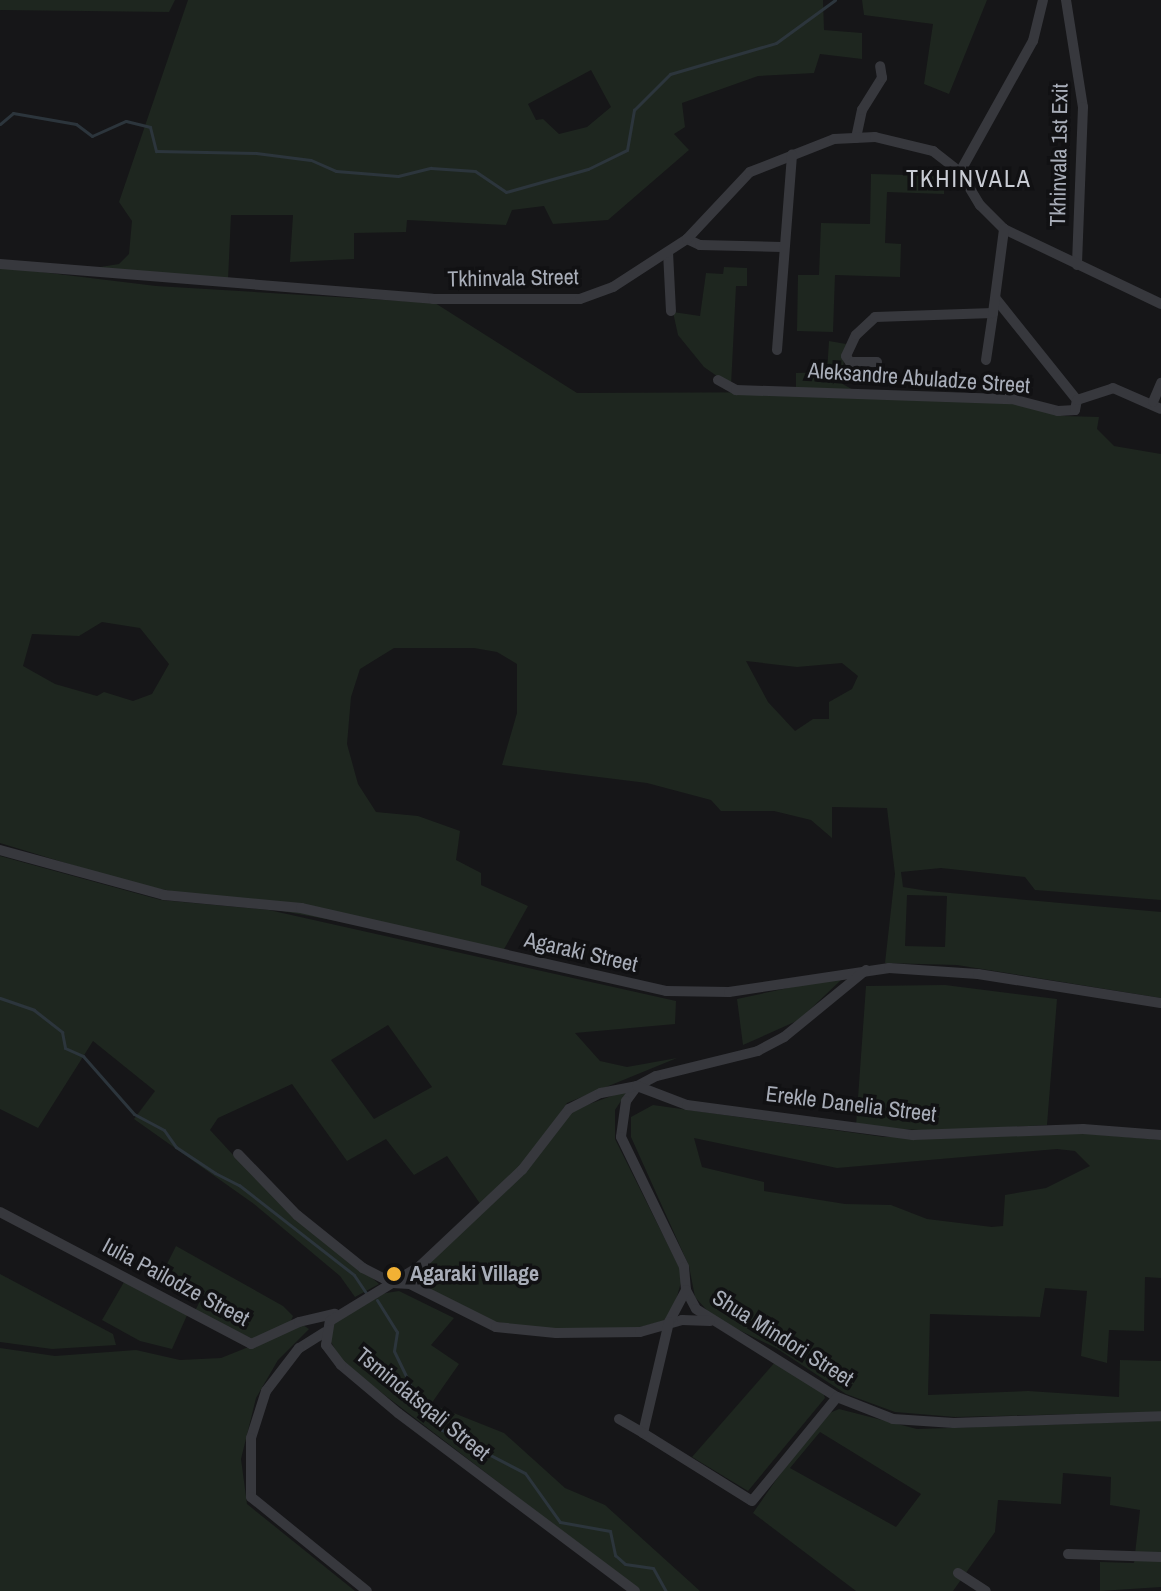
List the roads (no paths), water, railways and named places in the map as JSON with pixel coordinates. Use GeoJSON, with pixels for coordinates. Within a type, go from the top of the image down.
{"type":"FeatureCollection","features":[{"type":"Feature","properties":{"kind":"street"},"geometry":{"type":"LineString","coordinates":[[960,172],[1033,41],[1043,0]]}},
{"type":"Feature","properties":{"kind":"street","name":"Tkhinvala 1st Exit"},"geometry":{"type":"LineString","coordinates":[[1066,0],[1083,107],[1077,265]]}},
{"type":"Feature","properties":{"kind":"street"},"geometry":{"type":"LineString","coordinates":[[856,138],[862,110],[882,78],[880,66]]}},
{"type":"Feature","properties":{"kind":"street","name":"Tkhinvala Street"},"geometry":{"type":"LineString","coordinates":[[0,264],[46,265],[160,280],[496,301],[598,294],[687,239],[736,183],[766,163],[834,139],[856,138],[918,144],[960,172],[980,205],[1004,229],[1161,304]]}},
{"type":"Feature","properties":{"kind":"street"},"geometry":{"type":"LineString","coordinates":[[777,350],[782,247],[791,210],[792,155]]}},
{"type":"Feature","properties":{"kind":"street"},"geometry":{"type":"LineString","coordinates":[[986,360],[1004,229]]}},
{"type":"Feature","properties":{"kind":"street"},"geometry":{"type":"LineString","coordinates":[[687,239],[700,245],[782,247]]}},
{"type":"Feature","properties":{"kind":"street"},"geometry":{"type":"LineString","coordinates":[[668,252],[671,311]]}},
{"type":"Feature","properties":{"kind":"street","name":"Aleksandre Abuladze Street"},"geometry":{"type":"LineString","coordinates":[[718,380],[736,390],[1012,399],[1058,411],[1075,410],[1077,400],[996,299]]}},
{"type":"Feature","properties":{"kind":"street"},"geometry":{"type":"LineString","coordinates":[[877,362],[850,362],[846,356],[856,335],[875,317],[981,318],[993,313]]}},
{"type":"Feature","properties":{"kind":"street"},"geometry":{"type":"LineString","coordinates":[[1077,400],[1113,388],[1157,406],[1161,383]]}},
{"type":"Feature","properties":{"kind":"street","name":"Agaraki Street"},"geometry":{"type":"LineString","coordinates":[[0,850],[164,895],[301,908],[666,991],[729,992],[867,969],[978,974],[1161,1003]]}},
{"type":"Feature","properties":{"kind":"street"},"geometry":{"type":"LineString","coordinates":[[367,1591],[251,1497],[251,1438],[266,1391],[299,1348],[325,1332],[338,1314],[420,1266],[531,1159],[569,1109],[601,1093],[637,1086],[758,1051],[804,1023],[867,969]]}},
{"type":"Feature","properties":{"kind":"street","name":"Erekle Danelia Street"},"geometry":{"type":"LineString","coordinates":[[637,1086],[687,1105],[900,1134],[1083,1129],[1161,1135]]}},
{"type":"Feature","properties":{"kind":"street","name":"Shua Mindori Street"},"geometry":{"type":"LineString","coordinates":[[637,1086],[620,1119],[621,1137],[684,1267],[686,1290],[712,1321],[782,1359],[837,1397],[893,1419],[916,1422],[1161,1416]]}},
{"type":"Feature","properties":{"kind":"street"},"geometry":{"type":"LineString","coordinates":[[238,1154],[297,1215],[363,1268],[392,1283],[410,1284],[463,1314],[522,1332],[640,1332],[669,1322],[712,1321]]}},
{"type":"Feature","properties":{"kind":"street","name":"Iulia Pailodze Street"},"geometry":{"type":"LineString","coordinates":[[0,1212],[251,1344],[299,1322],[338,1314]]}},
{"type":"Feature","properties":{"kind":"street"},"geometry":{"type":"LineString","coordinates":[[643,1433],[669,1322],[686,1290]]}},
{"type":"Feature","properties":{"kind":"street","name":"Tsmindatsqali Street"},"geometry":{"type":"LineString","coordinates":[[325,1332],[332,1354],[369,1390],[635,1591]]}},
{"type":"Feature","properties":{"kind":"street"},"geometry":{"type":"LineString","coordinates":[[619,1419],[752,1501],[837,1397]]}},
{"type":"Feature","properties":{"kind":"street"},"geometry":{"type":"LineString","coordinates":[[1068,1554],[1161,1557]]}},
{"type":"Feature","properties":{"kind":"street"},"geometry":{"type":"LineString","coordinates":[[958,1573],[986,1591]]}},
{"type":"Feature","properties":{"kind":"waterway"},"geometry":{"type":"LineString","coordinates":[[0,124],[13,113],[76,124],[92,136],[126,121],[150,127],[156,151],[256,153],[311,160],[336,171],[398,176],[431,168],[475,171],[506,192],[588,169],[627,150],[634,110],[670,74],[776,43],[835,0]]}},
{"type":"Feature","properties":{"kind":"waterway"},"geometry":{"type":"LineString","coordinates":[[0,998],[34,1010],[62,1032],[65,1048],[83,1056],[134,1114],[164,1130],[176,1147],[239,1185],[354,1275],[366,1293]]}},
{"type":"Feature","properties":{"kind":"waterway"},"geometry":{"type":"LineString","coordinates":[[377,1300],[397,1332],[394,1351],[419,1403],[442,1430],[525,1473],[560,1522],[610,1531],[615,1555],[625,1564],[653,1568],[666,1591]]}},
{"type":"Feature","properties":{"kind":"place","name":"Agaraki Village"},"geometry":{"type":"Point","coordinates":[394,1274]}},
{"type":"Feature","properties":{"kind":"district","name":"TKHINVALA"},"geometry":{"type":"Point","coordinates":[969,179]}}]}
